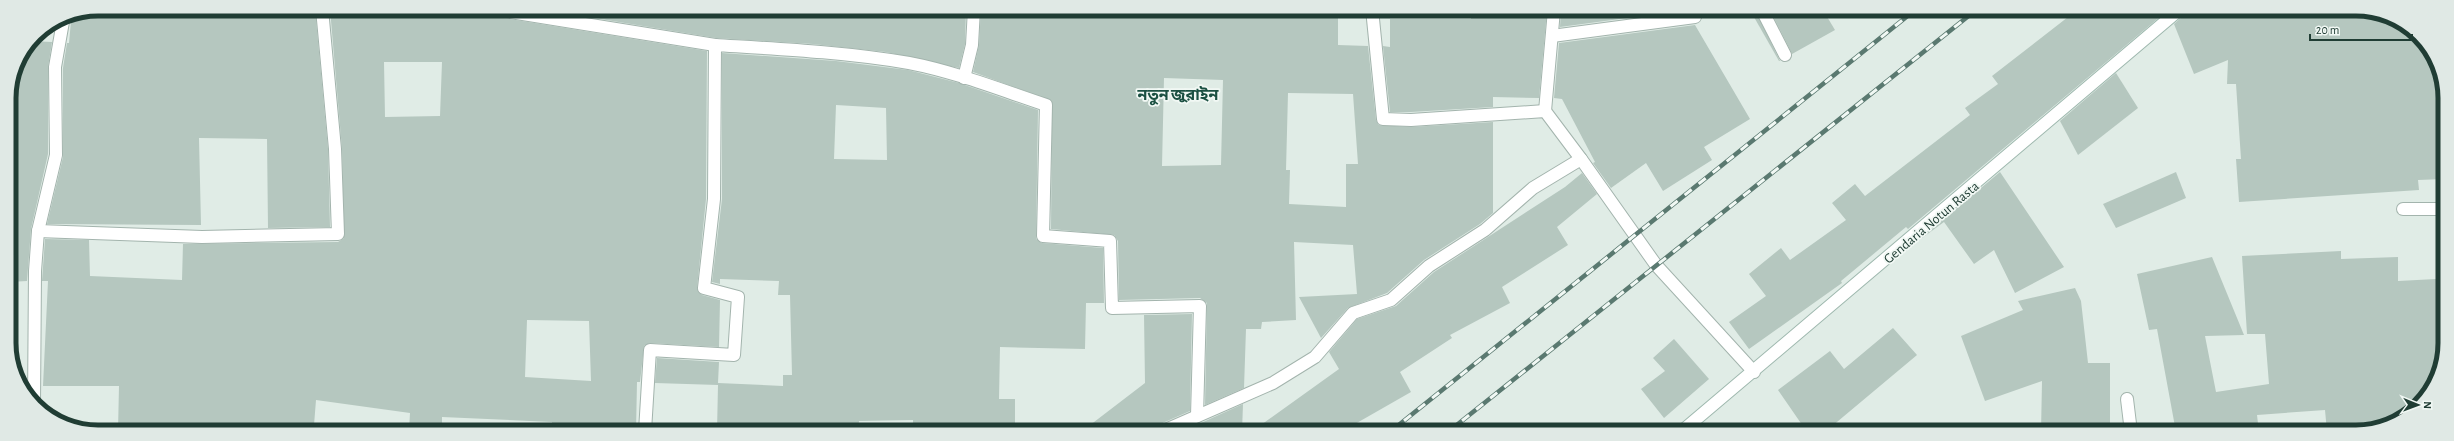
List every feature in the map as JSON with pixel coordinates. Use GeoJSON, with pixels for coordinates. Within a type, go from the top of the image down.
{"type":"FeatureCollection","features":[{"type":"Feature","properties":{"kind":"street"},"geometry":{"type":"LineString","coordinates":[[38,231],[202,237],[338,234],[335,149],[323,16]]}},
{"type":"Feature","properties":{"kind":"street"},"geometry":{"type":"LineString","coordinates":[[535,16],[715,45],[812,51],[895,61],[964,78],[1046,105],[1043,236],[1110,241],[1112,308],[1200,306],[1197,416]]}},
{"type":"Feature","properties":{"kind":"street"},"geometry":{"type":"LineString","coordinates":[[964,78],[972,45],[974,16]]}},
{"type":"Feature","properties":{"kind":"street"},"geometry":{"type":"LineString","coordinates":[[1373,16],[1383,119],[1410,120],[1545,111]]}},
{"type":"Feature","properties":{"kind":"street"},"geometry":{"type":"LineString","coordinates":[[1554,16],[1545,111],[1656,265],[1754,372]]}},
{"type":"Feature","properties":{"kind":"street"},"geometry":{"type":"LineString","coordinates":[[1552,36],[1695,16]]}},
{"type":"Feature","properties":{"kind":"street"},"geometry":{"type":"LineString","coordinates":[[1765,16],[1785,55]]}},
{"type":"Feature","properties":{"kind":"street","name":"Gendaria Notun Rasta"},"geometry":{"type":"LineString","coordinates":[[1690,425],[1754,372],[2172,16]]}},
{"type":"Feature","properties":{"kind":"street"},"geometry":{"type":"LineString","coordinates":[[34,394],[35,271],[38,231],[56,155],[55,67],[63,24]]}},
{"type":"Feature","properties":{"kind":"street"},"geometry":{"type":"LineString","coordinates":[[645,425],[650,350],[734,355],[738,297],[704,288],[714,199],[715,45]]}},
{"type":"Feature","properties":{"kind":"street"},"geometry":{"type":"LineString","coordinates":[[1177,425],[1273,383],[1315,357],[1353,313],[1390,300],[1429,266],[1485,230],[1533,188],[1581,159]]}},
{"type":"Feature","properties":{"kind":"street"},"geometry":{"type":"LineString","coordinates":[[2403,209],[2438,208]]}},
{"type":"Feature","properties":{"kind":"street"},"geometry":{"type":"LineString","coordinates":[[2127,399],[2130,425]]}},
{"type":"Feature","properties":{"kind":"building"},"geometry":{"type":"Polygon","coordinates":[[[92,16],[316,16],[328,149],[330,227],[268,228],[267,139],[199,138],[201,225],[47,224],[63,157],[63,68],[67,43],[69,43],[71,21],[80,21],[80,18],[92,16]]]}},
{"type":"Feature","properties":{"kind":"building"},"geometry":{"type":"Polygon","coordinates":[[[331,16],[491,16],[707,51],[706,199],[697,288],[702,295],[720,300],[719,347],[650,343],[644,346],[640,382],[637,382],[636,425],[552,425],[552,422],[442,417],[442,425],[409,425],[410,413],[316,400],[314,425],[118,425],[119,386],[43,386],[48,281],[42,281],[45,239],[89,240],[90,276],[182,280],[183,244],[338,242],[344,238],[342,149],[331,16]],[[384,62],[385,117],[440,116],[442,62],[384,62]],[[527,320],[525,377],[591,381],[589,321],[527,320]]]}},
{"type":"Feature","properties":{"kind":"building"},"geometry":{"type":"Polygon","coordinates":[[[582,16],[966,16],[965,44],[959,68],[886,52],[813,44],[716,38],[582,16]]]}},
{"type":"Feature","properties":{"kind":"building"},"geometry":{"type":"Polygon","coordinates":[[[981,16],[1338,16],[1338,45],[1368,46],[1376,120],[1379,125],[1411,127],[1493,122],[1493,213],[1480,224],[1424,260],[1387,293],[1348,308],[1321,338],[1299,297],[1357,294],[1353,245],[1294,242],[1296,320],[1262,322],[1261,329],[1246,329],[1244,388],[1205,405],[1207,303],[1200,298],[1119,300],[1118,241],[1114,235],[1051,229],[1052,101],[973,72],[979,45],[981,16]],[[1164,78],[1162,166],[1221,165],[1223,80],[1164,78]],[[1288,93],[1286,170],[1290,170],[1289,204],[1346,207],[1346,164],[1358,164],[1353,94],[1288,93]]]}},
{"type":"Feature","properties":{"kind":"building"},"geometry":{"type":"Polygon","coordinates":[[[1471,16],[1546,16],[1539,98],[1493,97],[1493,107],[1390,112],[1383,46],[1390,47],[1390,19],[1471,19],[1471,16]]]}},
{"type":"Feature","properties":{"kind":"building"},"geometry":{"type":"Polygon","coordinates":[[[1561,16],[1642,16],[1560,27],[1561,16]]]}},
{"type":"Feature","properties":{"kind":"building"},"geometry":{"type":"Polygon","coordinates":[[[1753,16],[1758,16],[1779,61],[1753,16]]]}},
{"type":"Feature","properties":{"kind":"building"},"geometry":{"type":"Polygon","coordinates":[[[1773,16],[1827,16],[1835,30],[1792,54],[1773,16]]]}},
{"type":"Feature","properties":{"kind":"building"},"geometry":{"type":"Polygon","coordinates":[[[2069,16],[2161,16],[1908,229],[1906,227],[1841,281],[1842,283],[1749,349],[1729,322],[1766,296],[1749,274],[1781,248],[1790,260],[1846,220],[1832,203],[1855,184],[1865,196],[1970,115],[1965,108],[1998,84],[1992,76],[2069,16]]]}},
{"type":"Feature","properties":{"kind":"building"},"geometry":{"type":"Polygon","coordinates":[[[2183,16],[2356,16],[2377,19],[2392,24],[2410,36],[2418,44],[2430,62],[2434,72],[2438,92],[2438,179],[2418,180],[2419,190],[2239,202],[2236,159],[2241,159],[2236,84],[2227,84],[2228,60],[2194,74],[2174,24],[2183,16]]]}},
{"type":"Feature","properties":{"kind":"building"},"geometry":{"type":"Polygon","coordinates":[[[1695,25],[1750,119],[1704,147],[1712,160],[1663,191],[1646,163],[1611,188],[1593,163],[1595,162],[1562,99],[1554,98],[1559,43],[1695,25]]]}},
{"type":"Feature","properties":{"kind":"building"},"geometry":{"type":"Polygon","coordinates":[[[39,41],[52,42],[48,67],[48,154],[31,229],[27,281],[16,282],[17,87],[22,66],[36,44],[39,41]]]}},
{"type":"Feature","properties":{"kind":"building"},"geometry":{"type":"Polygon","coordinates":[[[722,53],[836,61],[908,70],[959,83],[1038,110],[1036,239],[1042,243],[1103,248],[1104,303],[1086,303],[1085,349],[1000,347],[999,399],[1015,399],[1015,425],[913,425],[913,420],[859,421],[859,425],[717,425],[718,385],[655,383],[657,358],[719,362],[718,383],[783,386],[783,375],[792,375],[790,295],[778,295],[779,281],[720,279],[720,284],[712,282],[722,199],[722,53]],[[836,105],[834,159],[887,160],[886,108],[836,105]]]}},
{"type":"Feature","properties":{"kind":"building"},"geometry":{"type":"Polygon","coordinates":[[[2116,73],[2138,108],[2078,155],[2060,121],[2116,73]]]}},
{"type":"Feature","properties":{"kind":"building"},"geometry":{"type":"Polygon","coordinates":[[[2000,172],[2064,267],[2015,293],[1994,250],[1974,264],[1944,222],[1918,241],[2000,172]]]}},
{"type":"Feature","properties":{"kind":"building"},"geometry":{"type":"Polygon","coordinates":[[[2176,172],[2186,198],[2116,228],[2103,204],[2176,172]]]}},
{"type":"Feature","properties":{"kind":"building"},"geometry":{"type":"Polygon","coordinates":[[[1582,173],[1597,194],[1557,227],[1568,245],[1502,287],[1510,303],[1450,335],[1452,338],[1400,372],[1411,392],[1353,425],[1261,425],[1339,369],[1329,352],[1357,319],[1396,306],[1434,272],[1565,187],[1582,173]]]}},
{"type":"Feature","properties":{"kind":"building"},"geometry":{"type":"Polygon","coordinates":[[[2341,251],[2341,259],[2398,257],[2398,281],[2436,279],[2438,335],[2437,354],[2432,375],[2418,397],[2402,411],[2388,419],[2362,425],[2326,425],[2325,410],[2257,415],[2258,425],[2175,425],[2157,329],[2149,330],[2137,274],[2212,257],[2244,335],[2205,336],[2216,392],[2269,384],[2265,334],[2247,334],[2242,256],[2341,251]]]}},
{"type":"Feature","properties":{"kind":"building"},"geometry":{"type":"Polygon","coordinates":[[[2075,288],[2081,301],[2088,363],[2110,363],[2110,425],[2041,425],[2042,381],[1985,401],[1961,336],[2023,310],[2018,301],[2075,288]]]}},
{"type":"Feature","properties":{"kind":"building"},"geometry":{"type":"Polygon","coordinates":[[[1192,314],[1190,411],[1158,425],[1090,425],[1145,383],[1144,315],[1192,314]]]}},
{"type":"Feature","properties":{"kind":"building"},"geometry":{"type":"Polygon","coordinates":[[[1893,328],[1917,355],[1833,425],[1802,425],[1778,390],[1830,351],[1844,369],[1893,328]]]}},
{"type":"Feature","properties":{"kind":"building"},"geometry":{"type":"Polygon","coordinates":[[[1674,339],[1709,379],[1664,418],[1641,389],[1665,371],[1653,358],[1674,339]]]}},
{"type":"Feature","properties":{"kind":"building"},"geometry":{"type":"Polygon","coordinates":[[[1243,404],[1242,425],[1196,425],[1243,404]]]}},
{"type":"Feature","properties":{"kind":"railway"},"geometry":{"type":"LineString","coordinates":[[1399,425],[1908,16]]}},
{"type":"Feature","properties":{"kind":"railway"},"geometry":{"type":"LineString","coordinates":[[1457,425],[1968,16]]}},
{"type":"Feature","properties":{"kind":"district","name":"নতুন জুরাইন"},"geometry":{"type":"Point","coordinates":[1178,94]}}]}
